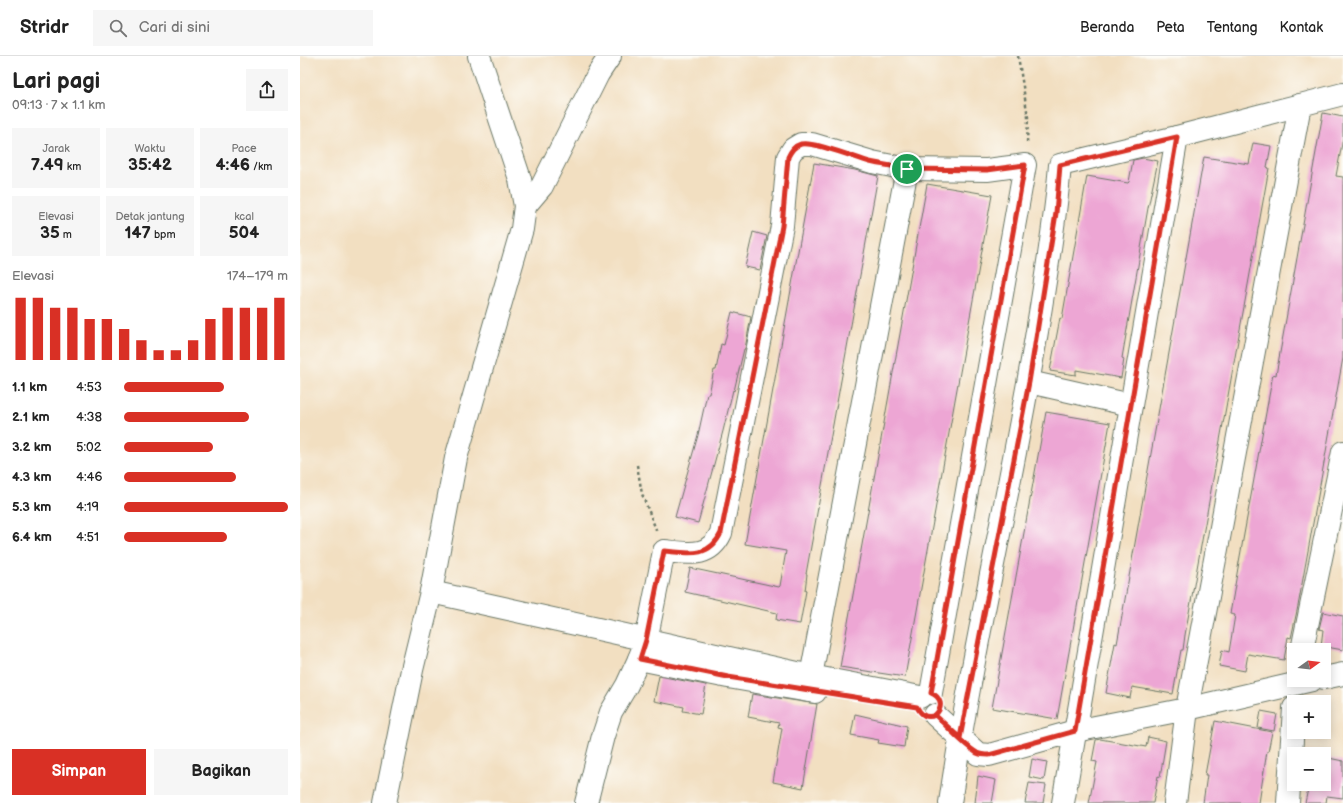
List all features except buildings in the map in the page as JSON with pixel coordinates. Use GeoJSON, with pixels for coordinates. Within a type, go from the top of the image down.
{"type":"FeatureCollection","features":[{"type":"Feature","properties":{"kind":"street"},"geometry":{"type":"LineString","coordinates":[[385,803],[412,670],[431,592],[456,458],[522,229],[525,206],[520,179],[479,56]]}},
{"type":"Feature","properties":{"kind":"street"},"geometry":{"type":"LineString","coordinates":[[525,206],[542,186],[599,65],[610,56]]}},
{"type":"Feature","properties":{"kind":"street"},"geometry":{"type":"LineString","coordinates":[[950,803],[960,738],[1029,382],[1056,213],[1060,165],[1177,137],[1343,94]]}},
{"type":"Feature","properties":{"kind":"street"},"geometry":{"type":"LineString","coordinates":[[1175,803],[1187,709],[1300,105]]}},
{"type":"Feature","properties":{"kind":"street"},"geometry":{"type":"LineString","coordinates":[[1062,803],[1177,137]]}},
{"type":"Feature","properties":{"kind":"street"},"geometry":{"type":"LineString","coordinates":[[586,803],[610,712],[626,685],[643,650],[664,551],[692,554],[700,552],[709,548],[721,533],[782,226],[788,157],[793,148],[801,144],[812,144],[872,162],[907,169],[987,170],[1025,165],[926,703]]}},
{"type":"Feature","properties":{"kind":"street"},"geometry":{"type":"LineString","coordinates":[[811,684],[907,169]]}},
{"type":"Feature","properties":{"kind":"street"},"geometry":{"type":"LineString","coordinates":[[1029,382],[1131,405]]}},
{"type":"Feature","properties":{"kind":"street"},"geometry":{"type":"LineString","coordinates":[[1303,643],[1343,452]]}},
{"type":"Feature","properties":{"kind":"street"},"geometry":{"type":"LineString","coordinates":[[431,592],[643,650],[811,684],[926,703],[978,754],[989,755],[1075,731],[1295,687]]}},
{"type":"Feature","properties":{"kind":"street"},"geometry":{"type":"LineString","coordinates":[[1331,677],[1343,674]]}},
{"type":"Feature","properties":{"kind":"street"},"geometry":{"type":"LineString","coordinates":[[1288,803],[1292,739]]}},
{"type":"Feature","properties":{"kind":"path"},"geometry":{"type":"LineString","coordinates":[[1018,56],[1029,124],[1025,165]]}},
{"type":"Feature","properties":{"kind":"path"},"geometry":{"type":"LineString","coordinates":[[637,465],[642,494],[664,551]]}},
{"type":"Feature","properties":{"kind":"route"},"geometry":{"type":"LineString","coordinates":[[907,169],[872,162],[812,144],[801,144],[793,148],[788,157],[782,226],[721,533],[709,548],[700,552],[692,554],[664,551],[646,640],[640,659],[728,677],[917,707],[924,716],[928,717],[935,715],[960,738],[971,748],[978,754],[989,755],[1075,731],[1177,137],[1060,165],[1056,213],[1029,382],[960,738],[935,715],[940,710],[941,706],[937,696],[931,693],[1025,165],[987,170],[907,169]]}}]}
